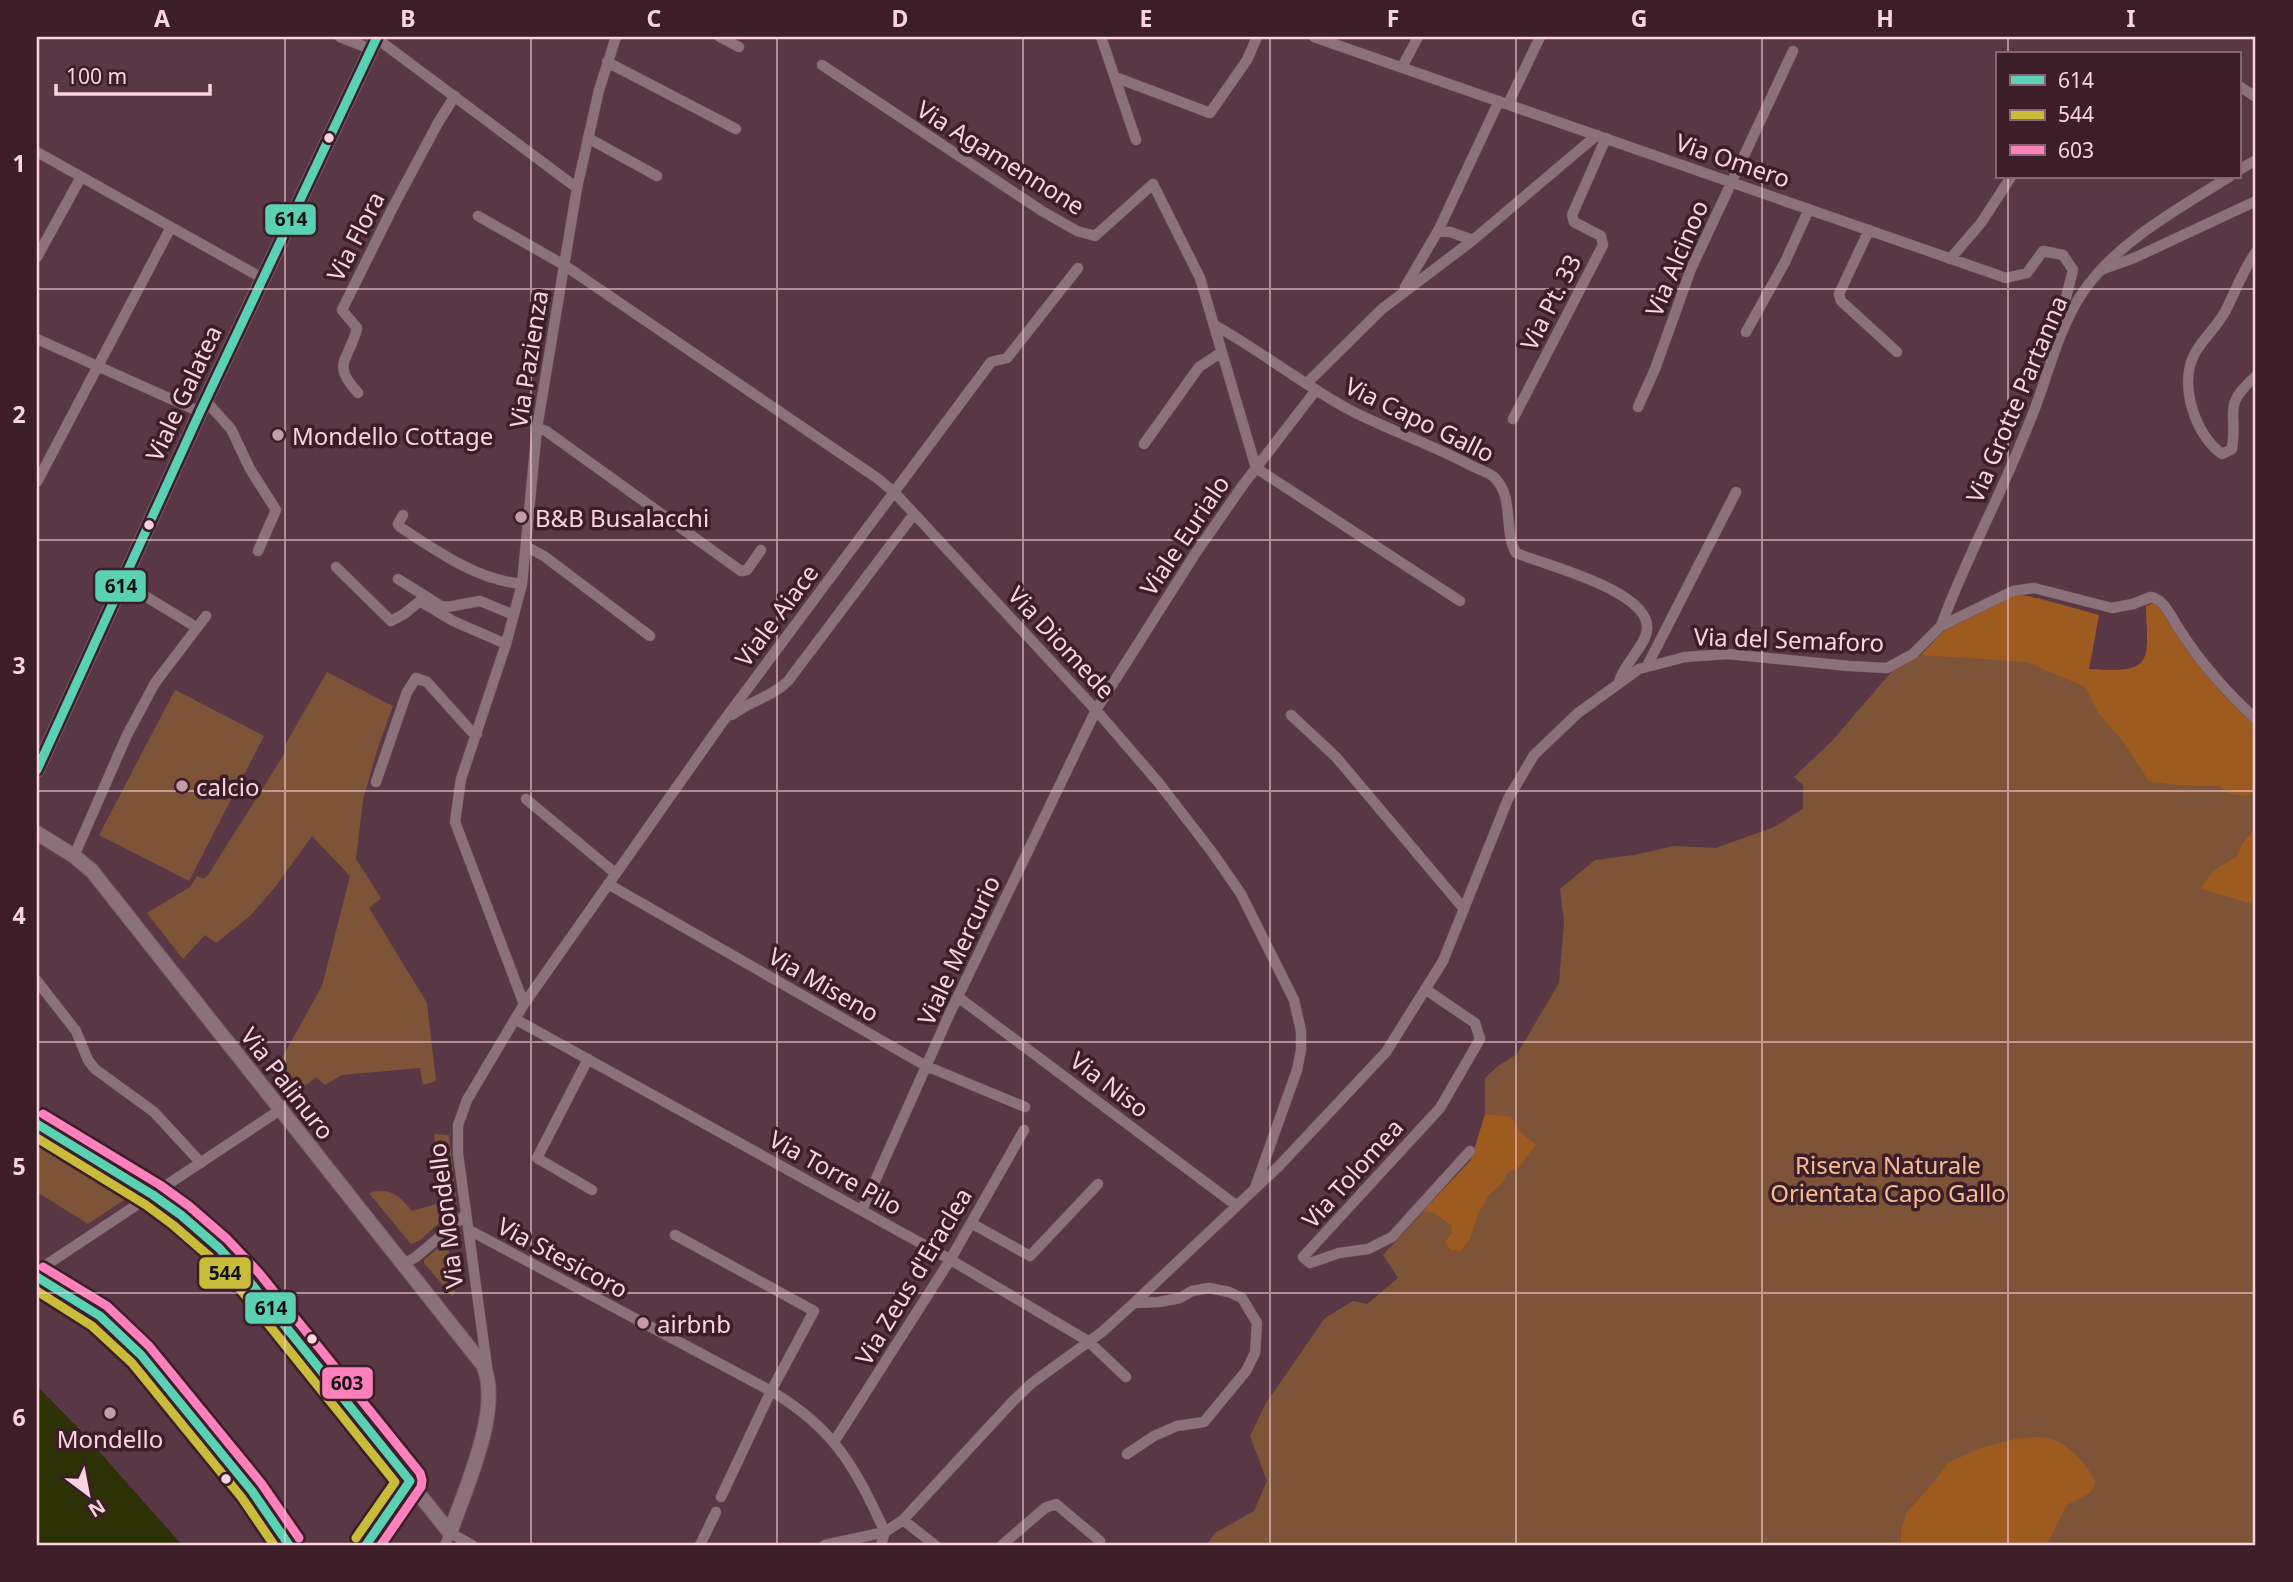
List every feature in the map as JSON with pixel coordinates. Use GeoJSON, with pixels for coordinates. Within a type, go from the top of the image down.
{"type":"FeatureCollection","features":[{"type":"Feature","properties":{"kind":"main road","name":"Viale Galatea"},"geometry":{"type":"LineString","coordinates":[[37,770],[202,406],[375,40]]}},
{"type":"Feature","properties":{"kind":"main road","name":"Via Palinuro"},"geometry":{"type":"LineString","coordinates":[[37,833],[74,856],[92,871],[475,1353],[488,1376]]}},
{"type":"Feature","properties":{"kind":"main road"},"geometry":{"type":"LineString","coordinates":[[37,1124],[153,1195],[201,1232],[234,1265],[410,1480],[448,1539]]}},
{"type":"Feature","properties":{"kind":"main road","name":"Via Mondello"},"geometry":{"type":"LineString","coordinates":[[448,1539],[485,1424],[490,1393],[488,1376]]}},
{"type":"Feature","properties":{"kind":"street"},"geometry":{"type":"LineString","coordinates":[[340,37],[375,40],[455,96],[577,188]]}},
{"type":"Feature","properties":{"kind":"street","name":"Via Pazienza"},"geometry":{"type":"LineString","coordinates":[[524,1004],[455,822],[461,779],[506,644],[522,584],[537,428],[577,188],[607,62],[616,37]]}},
{"type":"Feature","properties":{"kind":"street"},"geometry":{"type":"LineString","coordinates":[[720,37],[739,47]]}},
{"type":"Feature","properties":{"kind":"street"},"geometry":{"type":"LineString","coordinates":[[1101,37],[1136,140]]}},
{"type":"Feature","properties":{"kind":"street"},"geometry":{"type":"LineString","coordinates":[[1115,77],[1210,113],[1247,60],[1257,37]]}},
{"type":"Feature","properties":{"kind":"street","name":"Via Omero"},"geometry":{"type":"LineString","coordinates":[[1314,37],[2006,278],[2027,273],[2043,251],[2063,255],[2073,270],[2064,305],[2066,321]]}},
{"type":"Feature","properties":{"kind":"street"},"geometry":{"type":"LineString","coordinates":[[1402,67],[1418,37]]}},
{"type":"Feature","properties":{"kind":"street"},"geometry":{"type":"LineString","coordinates":[[1306,384],[1408,284],[1540,37]]}},
{"type":"Feature","properties":{"kind":"street","name":"Via Alcinoo"},"geometry":{"type":"LineString","coordinates":[[1638,407],[1655,369],[1691,270],[1793,51]]}},
{"type":"Feature","properties":{"kind":"street"},"geometry":{"type":"LineString","coordinates":[[607,62],[736,129]]}},
{"type":"Feature","properties":{"kind":"street","name":"Via Agamennone"},"geometry":{"type":"LineString","coordinates":[[822,65],[989,177],[1077,231],[1096,236],[1153,184],[1200,278],[1216,326]]}},
{"type":"Feature","properties":{"kind":"street"},"geometry":{"type":"LineString","coordinates":[[2240,87],[2256,97]]}},
{"type":"Feature","properties":{"kind":"street","name":"Via Flora"},"geometry":{"type":"LineString","coordinates":[[358,393],[342,373],[342,365],[353,345],[357,328],[342,310],[439,121],[455,96]]}},
{"type":"Feature","properties":{"kind":"street"},"geometry":{"type":"LineString","coordinates":[[1382,309],[1602,136]]}},
{"type":"Feature","properties":{"kind":"street","name":"Via Pt. 33"},"geometry":{"type":"LineString","coordinates":[[1513,419],[1603,245],[1601,236],[1574,222],[1572,215],[1602,136]]}},
{"type":"Feature","properties":{"kind":"street"},"geometry":{"type":"LineString","coordinates":[[588,138],[657,176]]}},
{"type":"Feature","properties":{"kind":"street"},"geometry":{"type":"LineString","coordinates":[[37,152],[262,278]]}},
{"type":"Feature","properties":{"kind":"street"},"geometry":{"type":"LineString","coordinates":[[2240,169],[2256,160]]}},
{"type":"Feature","properties":{"kind":"street"},"geometry":{"type":"LineString","coordinates":[[37,257],[81,177]]}},
{"type":"Feature","properties":{"kind":"street"},"geometry":{"type":"LineString","coordinates":[[1950,259],[1981,223],[2010,178]]}},
{"type":"Feature","properties":{"kind":"street","name":"Via Grotte Partanna"},"geometry":{"type":"LineString","coordinates":[[1941,626],[1954,590],[2001,494],[2066,321],[2084,291],[2115,255],[2170,214],[2227,178]]}},
{"type":"Feature","properties":{"kind":"street"},"geometry":{"type":"LineString","coordinates":[[2103,269],[2134,258],[2256,201]]}},
{"type":"Feature","properties":{"kind":"street"},"geometry":{"type":"LineString","coordinates":[[1746,332],[1809,209]]}},
{"type":"Feature","properties":{"kind":"street","name":"Via Diomede"},"geometry":{"type":"LineString","coordinates":[[478,216],[564,265],[894,492],[1096,710],[1158,782],[1227,873],[1262,932],[1294,1000],[1301,1031],[1301,1050],[1288,1098],[1254,1189]]}},
{"type":"Feature","properties":{"kind":"street"},"geometry":{"type":"LineString","coordinates":[[37,482],[171,227]]}},
{"type":"Feature","properties":{"kind":"street"},"geometry":{"type":"LineString","coordinates":[[1869,230],[1839,294],[1841,301],[1897,352]]}},
{"type":"Feature","properties":{"kind":"street"},"geometry":{"type":"LineString","coordinates":[[1437,231],[1450,232],[1473,240]]}},
{"type":"Feature","properties":{"kind":"street"},"geometry":{"type":"LineString","coordinates":[[2256,252],[2231,295],[2225,311],[2194,356],[2189,378],[2192,404],[2199,426],[2212,447],[2221,454],[2232,449],[2232,422],[2237,394],[2256,376]]}},
{"type":"Feature","properties":{"kind":"street","name":"Viale Aiace"},"geometry":{"type":"LineString","coordinates":[[524,1004],[719,727],[991,362],[1007,358],[1078,268]]}},
{"type":"Feature","properties":{"kind":"street"},"geometry":{"type":"LineString","coordinates":[[1216,326],[1256,468],[1460,601]]}},
{"type":"Feature","properties":{"kind":"street","name":"Via Capo Gallo"},"geometry":{"type":"LineString","coordinates":[[1216,326],[1350,410],[1457,458],[1494,478],[1503,493],[1511,544],[1516,553],[1611,587],[1646,616],[1647,631],[1622,671],[1619,682]]}},
{"type":"Feature","properties":{"kind":"street"},"geometry":{"type":"LineString","coordinates":[[37,339],[97,366],[202,406],[231,429],[250,469],[276,510],[258,551]]}},
{"type":"Feature","properties":{"kind":"street"},"geometry":{"type":"LineString","coordinates":[[1144,444],[1199,367],[1222,352]]}},
{"type":"Feature","properties":{"kind":"street","name":"Viale Eurialo"},"geometry":{"type":"LineString","coordinates":[[1096,710],[1195,554],[1316,390]]}},
{"type":"Feature","properties":{"kind":"street"},"geometry":{"type":"LineString","coordinates":[[537,428],[546,431],[741,571],[747,570],[761,550]]}},
{"type":"Feature","properties":{"kind":"street"},"geometry":{"type":"LineString","coordinates":[[1647,666],[1736,492]]}},
{"type":"Feature","properties":{"kind":"street"},"geometry":{"type":"LineString","coordinates":[[719,727],[741,708],[775,692],[788,681],[914,514]]}},
{"type":"Feature","properties":{"kind":"street"},"geometry":{"type":"LineString","coordinates":[[403,515],[398,524],[400,527],[459,563],[492,580],[522,584]]}},
{"type":"Feature","properties":{"kind":"street"},"geometry":{"type":"LineString","coordinates":[[527,547],[544,556],[650,636]]}},
{"type":"Feature","properties":{"kind":"street"},"geometry":{"type":"LineString","coordinates":[[336,567],[391,621],[420,601],[453,621],[506,644]]}},
{"type":"Feature","properties":{"kind":"street"},"geometry":{"type":"LineString","coordinates":[[398,579],[441,606],[480,601],[514,615]]}},
{"type":"Feature","properties":{"kind":"street"},"geometry":{"type":"LineString","coordinates":[[121,582],[196,627]]}},
{"type":"Feature","properties":{"kind":"street","name":"Via del Semaforo"},"geometry":{"type":"LineString","coordinates":[[1619,682],[1647,666],[1685,657],[1728,654],[1887,668],[1913,654],[1941,626],[1993,599],[2023,588],[2034,588],[2112,608],[2155,597],[2225,691],[2256,719]]}},
{"type":"Feature","properties":{"kind":"street"},"geometry":{"type":"LineString","coordinates":[[74,856],[127,735],[155,683],[206,616]]}},
{"type":"Feature","properties":{"kind":"street"},"geometry":{"type":"LineString","coordinates":[[376,782],[407,692],[416,678],[428,681],[471,731],[477,734]]}},
{"type":"Feature","properties":{"kind":"street"},"geometry":{"type":"LineString","coordinates":[[825,1545],[885,1532],[903,1520],[1013,1401],[1032,1383],[1102,1332],[1134,1303],[1332,1111],[1386,1052],[1443,961],[1508,799],[1534,755],[1578,713],[1619,682]]}},
{"type":"Feature","properties":{"kind":"street","name":"Viale Mercurio"},"geometry":{"type":"LineString","coordinates":[[862,1210],[958,997],[1096,710]]}},
{"type":"Feature","properties":{"kind":"street"},"geometry":{"type":"LineString","coordinates":[[1291,715],[1336,757],[1465,909]]}},
{"type":"Feature","properties":{"kind":"street"},"geometry":{"type":"LineString","coordinates":[[526,799],[615,873]]}},
{"type":"Feature","properties":{"kind":"street","name":"Via Miseno"},"geometry":{"type":"LineString","coordinates":[[608,884],[926,1066],[1025,1107]]}},
{"type":"Feature","properties":{"kind":"street"},"geometry":{"type":"LineString","coordinates":[[37,981],[76,1031],[95,1069],[155,1112],[201,1163]]}},
{"type":"Feature","properties":{"kind":"street","name":"Via Tolomea"},"geometry":{"type":"LineString","coordinates":[[1425,989],[1475,1023],[1480,1039],[1440,1108],[1303,1257],[1310,1263],[1339,1253],[1368,1249],[1392,1237],[1471,1151]]}},
{"type":"Feature","properties":{"kind":"street","name":"Via Niso"},"geometry":{"type":"LineString","coordinates":[[958,997],[1237,1206]]}},
{"type":"Feature","properties":{"kind":"street","name":"Via Mondello"},"geometry":{"type":"LineString","coordinates":[[488,1376],[458,1154],[458,1125],[477,1082],[524,1004]]}},
{"type":"Feature","properties":{"kind":"street","name":"Via Torre Pilo"},"geometry":{"type":"LineString","coordinates":[[515,1019],[950,1260],[1088,1341],[1126,1377]]}},
{"type":"Feature","properties":{"kind":"street"},"geometry":{"type":"LineString","coordinates":[[588,1059],[537,1158],[592,1191]]}},
{"type":"Feature","properties":{"kind":"street"},"geometry":{"type":"LineString","coordinates":[[37,1271],[280,1110]]}},
{"type":"Feature","properties":{"kind":"street","name":"Via Zeus d'Eraclea"},"geometry":{"type":"LineString","coordinates":[[834,1442],[950,1260],[1024,1130]]}},
{"type":"Feature","properties":{"kind":"street"},"geometry":{"type":"LineString","coordinates":[[971,1223],[1030,1256],[1098,1184]]}},
{"type":"Feature","properties":{"kind":"street"},"geometry":{"type":"LineString","coordinates":[[402,1261],[409,1261],[416,1256],[464,1216],[466,1210]]}},
{"type":"Feature","properties":{"kind":"street","name":"Via Stesicoro"},"geometry":{"type":"LineString","coordinates":[[469,1230],[771,1391],[809,1415],[834,1442],[859,1478],[885,1532]]}},
{"type":"Feature","properties":{"kind":"street"},"geometry":{"type":"LineString","coordinates":[[676,1235],[814,1311],[771,1391],[721,1497]]}},
{"type":"Feature","properties":{"kind":"street"},"geometry":{"type":"LineString","coordinates":[[37,1277],[100,1316],[141,1354],[252,1491],[289,1545]]}},
{"type":"Feature","properties":{"kind":"street"},"geometry":{"type":"LineString","coordinates":[[1127,1454],[1154,1436],[1177,1426],[1204,1422],[1246,1371],[1255,1353],[1257,1323],[1241,1298],[1209,1288],[1192,1291],[1180,1298],[1134,1303]]}},
{"type":"Feature","properties":{"kind":"street"},"geometry":{"type":"LineString","coordinates":[[366,1545],[410,1480]]}},
{"type":"Feature","properties":{"kind":"street"},"geometry":{"type":"LineString","coordinates":[[1002,1545],[1045,1508],[1056,1504],[1100,1541],[1099,1545]]}},
{"type":"Feature","properties":{"kind":"street"},"geometry":{"type":"LineString","coordinates":[[700,1545],[716,1512]]}},
{"type":"Feature","properties":{"kind":"street"},"geometry":{"type":"LineString","coordinates":[[903,1520],[936,1545]]}},
{"type":"Feature","properties":{"kind":"street"},"geometry":{"type":"LineString","coordinates":[[881,1545],[885,1532]]}},
{"type":"Feature","properties":{"kind":"street"},"geometry":{"type":"LineString","coordinates":[[448,1539],[472,1545]]}},
{"type":"Feature","properties":{"kind":"green space","name":"Riserva Naturale Orientata Capo Gallo"},"geometry":{"type":"Polygon","coordinates":[[[2039,598],[2099,615],[2089,669],[2126,670],[2143,661],[2147,641],[2146,606],[2159,607],[2223,695],[2256,726],[2256,1545],[1206,1545],[1215,1533],[1254,1511],[1267,1481],[1250,1436],[1266,1403],[1325,1318],[1353,1301],[1367,1304],[1398,1278],[1383,1255],[1471,1160],[1485,1114],[1485,1078],[1517,1054],[1559,983],[1564,922],[1560,889],[1595,860],[1674,846],[1716,848],[1774,827],[1803,809],[1803,785],[1794,777],[1832,741],[1893,670],[1921,655],[1949,626],[2039,598]]]}},
{"type":"Feature","properties":{"kind":"green space"},"geometry":{"type":"Polygon","coordinates":[[[327,672],[393,706],[363,800],[356,859],[381,898],[369,908],[427,1003],[436,1081],[423,1085],[420,1068],[342,1075],[325,1085],[316,1077],[305,1086],[290,1076],[281,1085],[273,1074],[322,986],[350,876],[312,836],[276,886],[250,916],[216,943],[205,935],[183,959],[147,913],[190,887],[197,876],[204,879],[208,875],[285,753],[285,745],[327,672]]]}},
{"type":"Feature","properties":{"kind":"green space","name":"calcio"},"geometry":{"type":"Polygon","coordinates":[[[175,690],[264,736],[189,881],[99,835],[175,690]]]}},
{"type":"Feature","properties":{"kind":"green space"},"geometry":{"type":"Polygon","coordinates":[[[434,1134],[449,1135],[457,1207],[419,1241],[411,1244],[369,1193],[382,1191],[394,1194],[412,1211],[443,1202],[434,1134]]]}},
{"type":"Feature","properties":{"kind":"green space"},"geometry":{"type":"Polygon","coordinates":[[[37,1137],[130,1196],[88,1224],[37,1192],[37,1137]]]}},
{"type":"Feature","properties":{"kind":"green space"},"geometry":{"type":"Polygon","coordinates":[[[444,1243],[448,1247],[455,1293],[452,1296],[424,1263],[424,1260],[444,1243]]]}},
{"type":"Feature","properties":{"kind":"shaded area"},"geometry":{"type":"Polygon","coordinates":[[[2020,594],[2099,615],[2089,669],[2126,669],[2143,661],[2147,641],[2146,606],[2154,603],[2159,607],[2223,695],[2256,726],[2256,791],[2246,796],[2230,794],[2219,786],[2149,781],[2122,740],[2099,714],[2085,687],[2027,662],[1921,655],[1949,626],[2020,594]]]}},
{"type":"Feature","properties":{"kind":"shaded area"},"geometry":{"type":"Polygon","coordinates":[[[2256,827],[2256,905],[2201,889],[2212,872],[2237,856],[2243,843],[2256,827]]]}},
{"type":"Feature","properties":{"kind":"shaded area"},"geometry":{"type":"Polygon","coordinates":[[[1485,1114],[1511,1117],[1522,1134],[1536,1144],[1519,1167],[1507,1173],[1503,1182],[1489,1195],[1478,1214],[1470,1239],[1461,1251],[1451,1250],[1445,1242],[1452,1234],[1451,1225],[1432,1212],[1423,1211],[1471,1160],[1485,1114]]]}},
{"type":"Feature","properties":{"kind":"shaded area"},"geometry":{"type":"Polygon","coordinates":[[[37,1386],[80,1430],[182,1545],[37,1545],[37,1386]]]}},
{"type":"Feature","properties":{"kind":"shaded area"},"geometry":{"type":"Polygon","coordinates":[[[2045,1437],[2062,1444],[2083,1462],[2095,1483],[2090,1493],[2067,1505],[2046,1545],[1901,1545],[1901,1531],[1907,1512],[1948,1463],[1980,1448],[2019,1438],[2045,1437]]]}},
{"type":"Feature","properties":{"kind":"transit line","name":"614"},"geometry":{"type":"LineString","coordinates":[[37,770],[200,412],[377,37]]}},
{"type":"Feature","properties":{"kind":"transit line","name":"603"},"geometry":{"type":"LineString","coordinates":[[43,1114],[160,1185],[227,1239],[259,1273],[420,1473],[421,1487],[381,1545]]}},
{"type":"Feature","properties":{"kind":"transit line","name":"614"},"geometry":{"type":"LineString","coordinates":[[37,1124],[153,1195],[219,1248],[249,1281],[410,1481],[366,1545]]}},
{"type":"Feature","properties":{"kind":"transit line","name":"544"},"geometry":{"type":"LineString","coordinates":[[37,1138],[146,1205],[210,1257],[240,1289],[395,1482],[356,1538]]}},
{"type":"Feature","properties":{"kind":"transit line","name":"603"},"geometry":{"type":"LineString","coordinates":[[43,1267],[107,1306],[149,1346],[261,1483],[299,1538]]}},
{"type":"Feature","properties":{"kind":"transit line","name":"614"},"geometry":{"type":"LineString","coordinates":[[37,1277],[100,1316],[141,1355],[252,1491],[289,1545]]}},
{"type":"Feature","properties":{"kind":"transit line","name":"544"},"geometry":{"type":"LineString","coordinates":[[37,1291],[92,1326],[132,1363],[242,1498],[274,1545]]}},
{"type":"Feature","properties":{"kind":"place","name":"Mondello Cottage"},"geometry":{"type":"Point","coordinates":[278,435]}},
{"type":"Feature","properties":{"kind":"place","name":"B&B Busalacchi"},"geometry":{"type":"Point","coordinates":[521,517]}},
{"type":"Feature","properties":{"kind":"place","name":"calcio"},"geometry":{"type":"Point","coordinates":[182,786]}},
{"type":"Feature","properties":{"kind":"place","name":"airbnb"},"geometry":{"type":"Point","coordinates":[643,1323]}},
{"type":"Feature","properties":{"kind":"place","name":"Mondello"},"geometry":{"type":"Point","coordinates":[110,1413]}}]}
